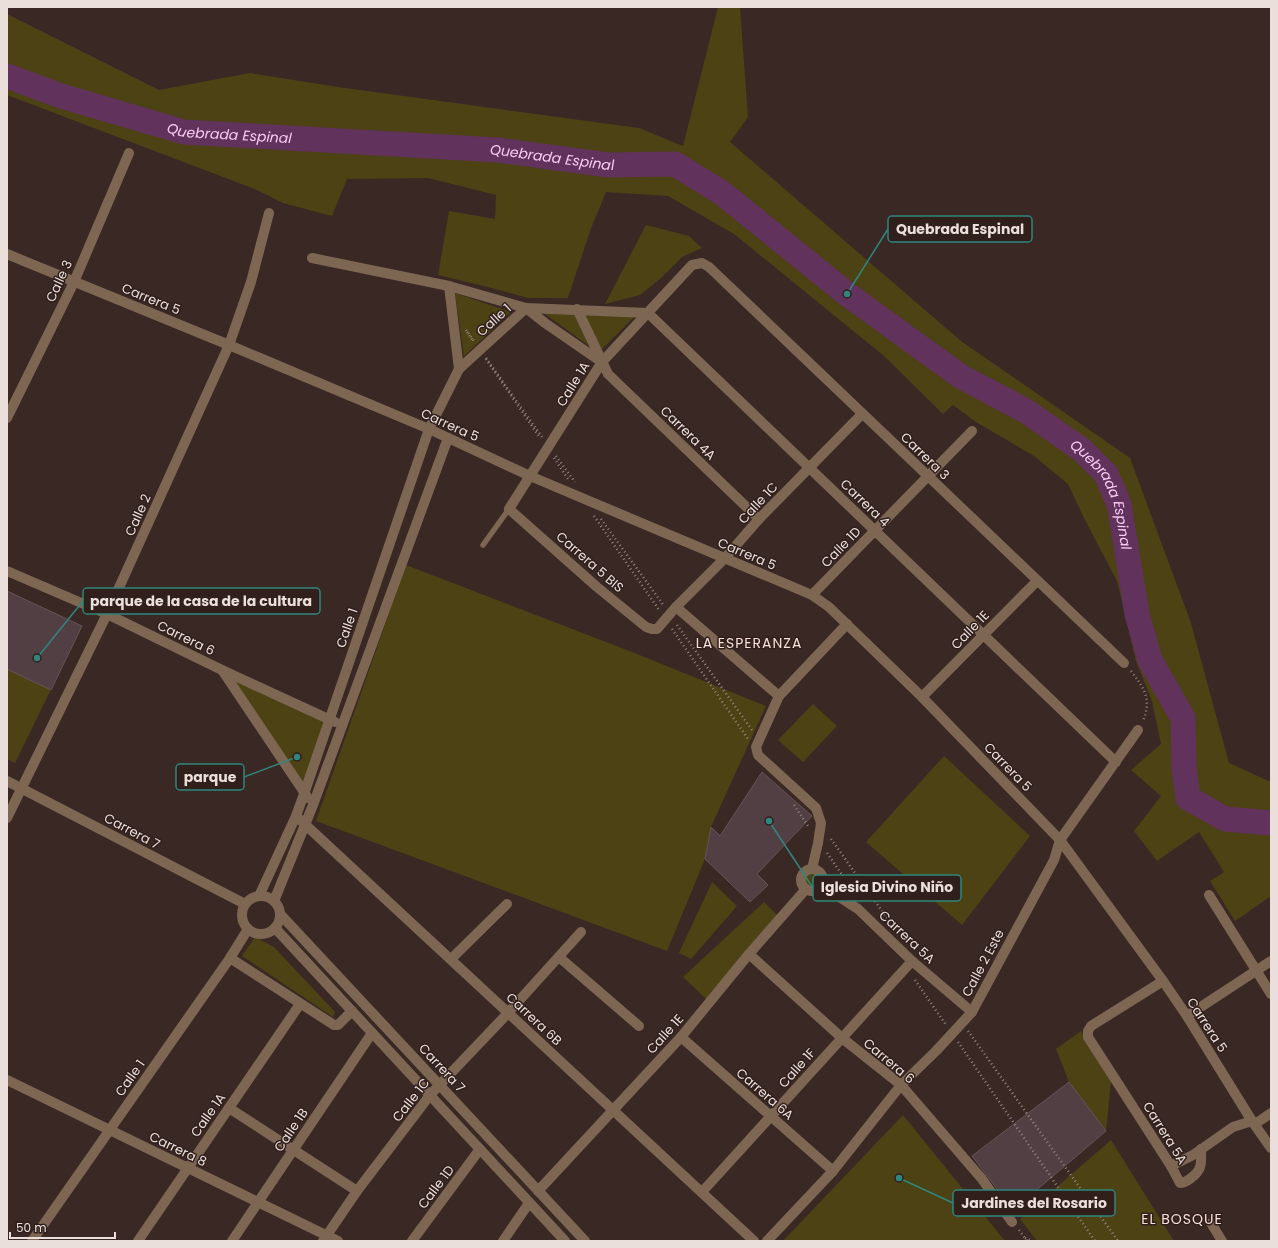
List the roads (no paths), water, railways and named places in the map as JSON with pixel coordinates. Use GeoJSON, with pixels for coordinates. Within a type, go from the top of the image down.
{"type":"FeatureCollection","features":[{"type":"Feature","properties":{"kind":"street","name":"Calle 3"},"geometry":{"type":"LineString","coordinates":[[7,418],[74,282],[129,153]]}},
{"type":"Feature","properties":{"kind":"street","name":"Calle 2"},"geometry":{"type":"LineString","coordinates":[[7,818],[107,614],[229,345],[251,282],[269,213]]}},
{"type":"Feature","properties":{"kind":"street","name":"Carrera 5"},"geometry":{"type":"LineString","coordinates":[[7,254],[430,429],[530,476],[812,595],[829,607],[922,697],[1060,840],[1187,1016],[1271,1148]]}},
{"type":"Feature","properties":{"kind":"street"},"geometry":{"type":"LineString","coordinates":[[312,258],[449,286],[526,308]]}},
{"type":"Feature","properties":{"kind":"street","name":"Calle 1A"},"geometry":{"type":"LineString","coordinates":[[509,509],[602,362],[692,265],[702,263],[709,267]]}},
{"type":"Feature","properties":{"kind":"street","name":"Carrera 3"},"geometry":{"type":"LineString","coordinates":[[709,267],[1124,663]]}},
{"type":"Feature","properties":{"kind":"street"},"geometry":{"type":"LineString","coordinates":[[449,286],[459,369]]}},
{"type":"Feature","properties":{"kind":"street","name":"Calle 1"},"geometry":{"type":"LineString","coordinates":[[259,896],[296,816],[430,429],[459,369],[526,308],[577,309]]}},
{"type":"Feature","properties":{"kind":"street","name":"Carrera 4A"},"geometry":{"type":"LineString","coordinates":[[526,308],[545,323],[602,362]]}},
{"type":"Feature","properties":{"kind":"street"},"geometry":{"type":"LineString","coordinates":[[577,309],[648,313]]}},
{"type":"Feature","properties":{"kind":"street","name":"Carrera 4A"},"geometry":{"type":"LineString","coordinates":[[577,309],[608,374],[759,519]]}},
{"type":"Feature","properties":{"kind":"street","name":"Carrera 4"},"geometry":{"type":"LineString","coordinates":[[648,313],[1116,762]]}},
{"type":"Feature","properties":{"kind":"street","name":"Calle 1C"},"geometry":{"type":"LineString","coordinates":[[657,629],[676,607],[725,558],[759,519],[862,414]]}},
{"type":"Feature","properties":{"kind":"street","name":"Calle 1D"},"geometry":{"type":"LineString","coordinates":[[812,595],[972,431]]}},
{"type":"Feature","properties":{"kind":"street"},"geometry":{"type":"LineString","coordinates":[[274,901],[313,805],[448,438]]}},
{"type":"Feature","properties":{"kind":"street","name":"Carrera 5 BIS"},"geometry":{"type":"LineString","coordinates":[[509,509],[646,627],[657,629]]}},
{"type":"Feature","properties":{"kind":"street","name":"Carrera 6"},"geometry":{"type":"LineString","coordinates":[[7,571],[107,614],[342,726]]}},
{"type":"Feature","properties":{"kind":"street","name":"Calle 1E"},"geometry":{"type":"LineString","coordinates":[[922,697],[1037,580]]}},
{"type":"Feature","properties":{"kind":"street"},"geometry":{"type":"LineString","coordinates":[[676,607],[779,696]]}},
{"type":"Feature","properties":{"kind":"street"},"geometry":{"type":"LineString","coordinates":[[812,870],[821,823],[816,808],[758,755],[756,747],[779,696],[847,624]]}},
{"type":"Feature","properties":{"kind":"street","name":"Carrera 6"},"geometry":{"type":"LineString","coordinates":[[222,670],[304,794],[313,805]]}},
{"type":"Feature","properties":{"kind":"street","name":"Calle 2 Este"},"geometry":{"type":"LineString","coordinates":[[767,1241],[833,1171],[901,1085],[936,1051],[972,1012],[1054,860],[1060,840],[1138,730]]}},
{"type":"Feature","properties":{"kind":"street","name":"Carrera 7"},"geometry":{"type":"LineString","coordinates":[[7,781],[245,904]]}},
{"type":"Feature","properties":{"kind":"street","name":"Carrera 6B"},"geometry":{"type":"LineString","coordinates":[[296,816],[754,1241]]}},
{"type":"Feature","properties":{"kind":"street"},"geometry":{"type":"LineString","coordinates":[[812,870],[819,872],[822,878],[821,885],[813,891],[806,889],[802,884],[802,877],[806,871],[812,870]]}},
{"type":"Feature","properties":{"kind":"street","name":"Carrera 5A"},"geometry":{"type":"LineString","coordinates":[[821,885],[858,909],[912,961],[972,1012]]}},
{"type":"Feature","properties":{"kind":"street","name":"Calle 1E"},"geometry":{"type":"LineString","coordinates":[[538,1191],[681,1037],[749,954],[806,889]]}},
{"type":"Feature","properties":{"kind":"street"},"geometry":{"type":"LineString","coordinates":[[1209,895],[1271,994]]}},
{"type":"Feature","properties":{"kind":"street"},"geometry":{"type":"LineString","coordinates":[[259,896],[267,897],[274,901],[280,914],[278,922],[274,928],[269,932],[262,934],[248,929],[243,922],[242,913],[245,904],[251,898],[259,896]]}},
{"type":"Feature","properties":{"kind":"street"},"geometry":{"type":"LineString","coordinates":[[451,959],[507,904]]}},
{"type":"Feature","properties":{"kind":"street","name":"Carrera 7"},"geometry":{"type":"LineString","coordinates":[[280,914],[585,1241]]}},
{"type":"Feature","properties":{"kind":"street"},"geometry":{"type":"LineString","coordinates":[[274,928],[565,1241]]}},
{"type":"Feature","properties":{"kind":"street","name":"Calle 1"},"geometry":{"type":"LineString","coordinates":[[32,1241],[230,958],[248,929]]}},
{"type":"Feature","properties":{"kind":"street","name":"Calle 1C"},"geometry":{"type":"LineString","coordinates":[[325,1238],[357,1191],[439,1084],[508,1013],[581,932]]}},
{"type":"Feature","properties":{"kind":"street","name":"Carrera 6"},"geometry":{"type":"LineString","coordinates":[[749,954],[842,1038],[901,1085],[982,1179],[1012,1222]]}},
{"type":"Feature","properties":{"kind":"street"},"geometry":{"type":"LineString","coordinates":[[559,957],[639,1026]]}},
{"type":"Feature","properties":{"kind":"street"},"geometry":{"type":"LineString","coordinates":[[230,958],[336,1026],[352,1011]]}},
{"type":"Feature","properties":{"kind":"street","name":"Calle 1F"},"geometry":{"type":"LineString","coordinates":[[702,1192],[912,961]]}},
{"type":"Feature","properties":{"kind":"street"},"geometry":{"type":"LineString","coordinates":[[1187,1016],[1271,961]]}},
{"type":"Feature","properties":{"kind":"street","name":"Carrera 5A"},"geometry":{"type":"LineString","coordinates":[[1163,981],[1091,1026],[1088,1032],[1088,1037],[1172,1166],[1180,1183],[1185,1182],[1196,1174],[1200,1168],[1201,1149]]}},
{"type":"Feature","properties":{"kind":"street","name":"Calle 1A"},"geometry":{"type":"LineString","coordinates":[[138,1241],[300,1004]]}},
{"type":"Feature","properties":{"kind":"street","name":"Calle 1B"},"geometry":{"type":"LineString","coordinates":[[232,1241],[372,1033]]}},
{"type":"Feature","properties":{"kind":"street","name":"Carrera 6A"},"geometry":{"type":"LineString","coordinates":[[681,1037],[833,1171]]}},
{"type":"Feature","properties":{"kind":"street","name":"Carrera 8"},"geometry":{"type":"LineString","coordinates":[[7,1080],[258,1202],[325,1238],[338,1241]]}},
{"type":"Feature","properties":{"kind":"street"},"geometry":{"type":"LineString","coordinates":[[229,1108],[357,1191]]}},
{"type":"Feature","properties":{"kind":"street"},"geometry":{"type":"LineString","coordinates":[[1172,1166],[1233,1128],[1254,1122],[1271,1113]]}},
{"type":"Feature","properties":{"kind":"street","name":"Calle 1D"},"geometry":{"type":"LineString","coordinates":[[412,1241],[480,1149]]}},
{"type":"Feature","properties":{"kind":"street"},"geometry":{"type":"LineString","coordinates":[[503,1241],[529,1203]]}},
{"type":"Feature","properties":{"kind":"street"},"geometry":{"type":"LineString","coordinates":[[1211,1223],[1222,1241]]}},
{"type":"Feature","properties":{"kind":"lane","name":"Calle 1A"},"geometry":{"type":"LineString","coordinates":[[483,544],[509,509]]}},
{"type":"Feature","properties":{"kind":"waterway","name":"Quebrada Espinal"},"geometry":{"type":"LineString","coordinates":[[7,76],[61,96],[184,132],[498,150],[608,165],[675,164],[722,193],[847,294],[960,376],[1026,411],[1082,450],[1106,474],[1119,504],[1137,614],[1150,660],[1183,718],[1184,768],[1188,798],[1225,819],[1271,823]]}},
{"type":"Feature","properties":{"kind":"place","name":"Quebrada Espinal"},"geometry":{"type":"Point","coordinates":[847,294]}},
{"type":"Feature","properties":{"kind":"place","name":"parque de la casa de la cultura"},"geometry":{"type":"Point","coordinates":[37,658]}},
{"type":"Feature","properties":{"kind":"place","name":"parque"},"geometry":{"type":"Point","coordinates":[297,757]}},
{"type":"Feature","properties":{"kind":"place","name":"Iglesia Divino Niño"},"geometry":{"type":"Point","coordinates":[769,821]}},
{"type":"Feature","properties":{"kind":"place","name":"Jardines del Rosario"},"geometry":{"type":"Point","coordinates":[899,1178]}},
{"type":"Feature","properties":{"kind":"district","name":"LA ESPERANZA"},"geometry":{"type":"Point","coordinates":[749,643]}},
{"type":"Feature","properties":{"kind":"district","name":"EL BOSQUE"},"geometry":{"type":"Point","coordinates":[1182,1219]}}]}
